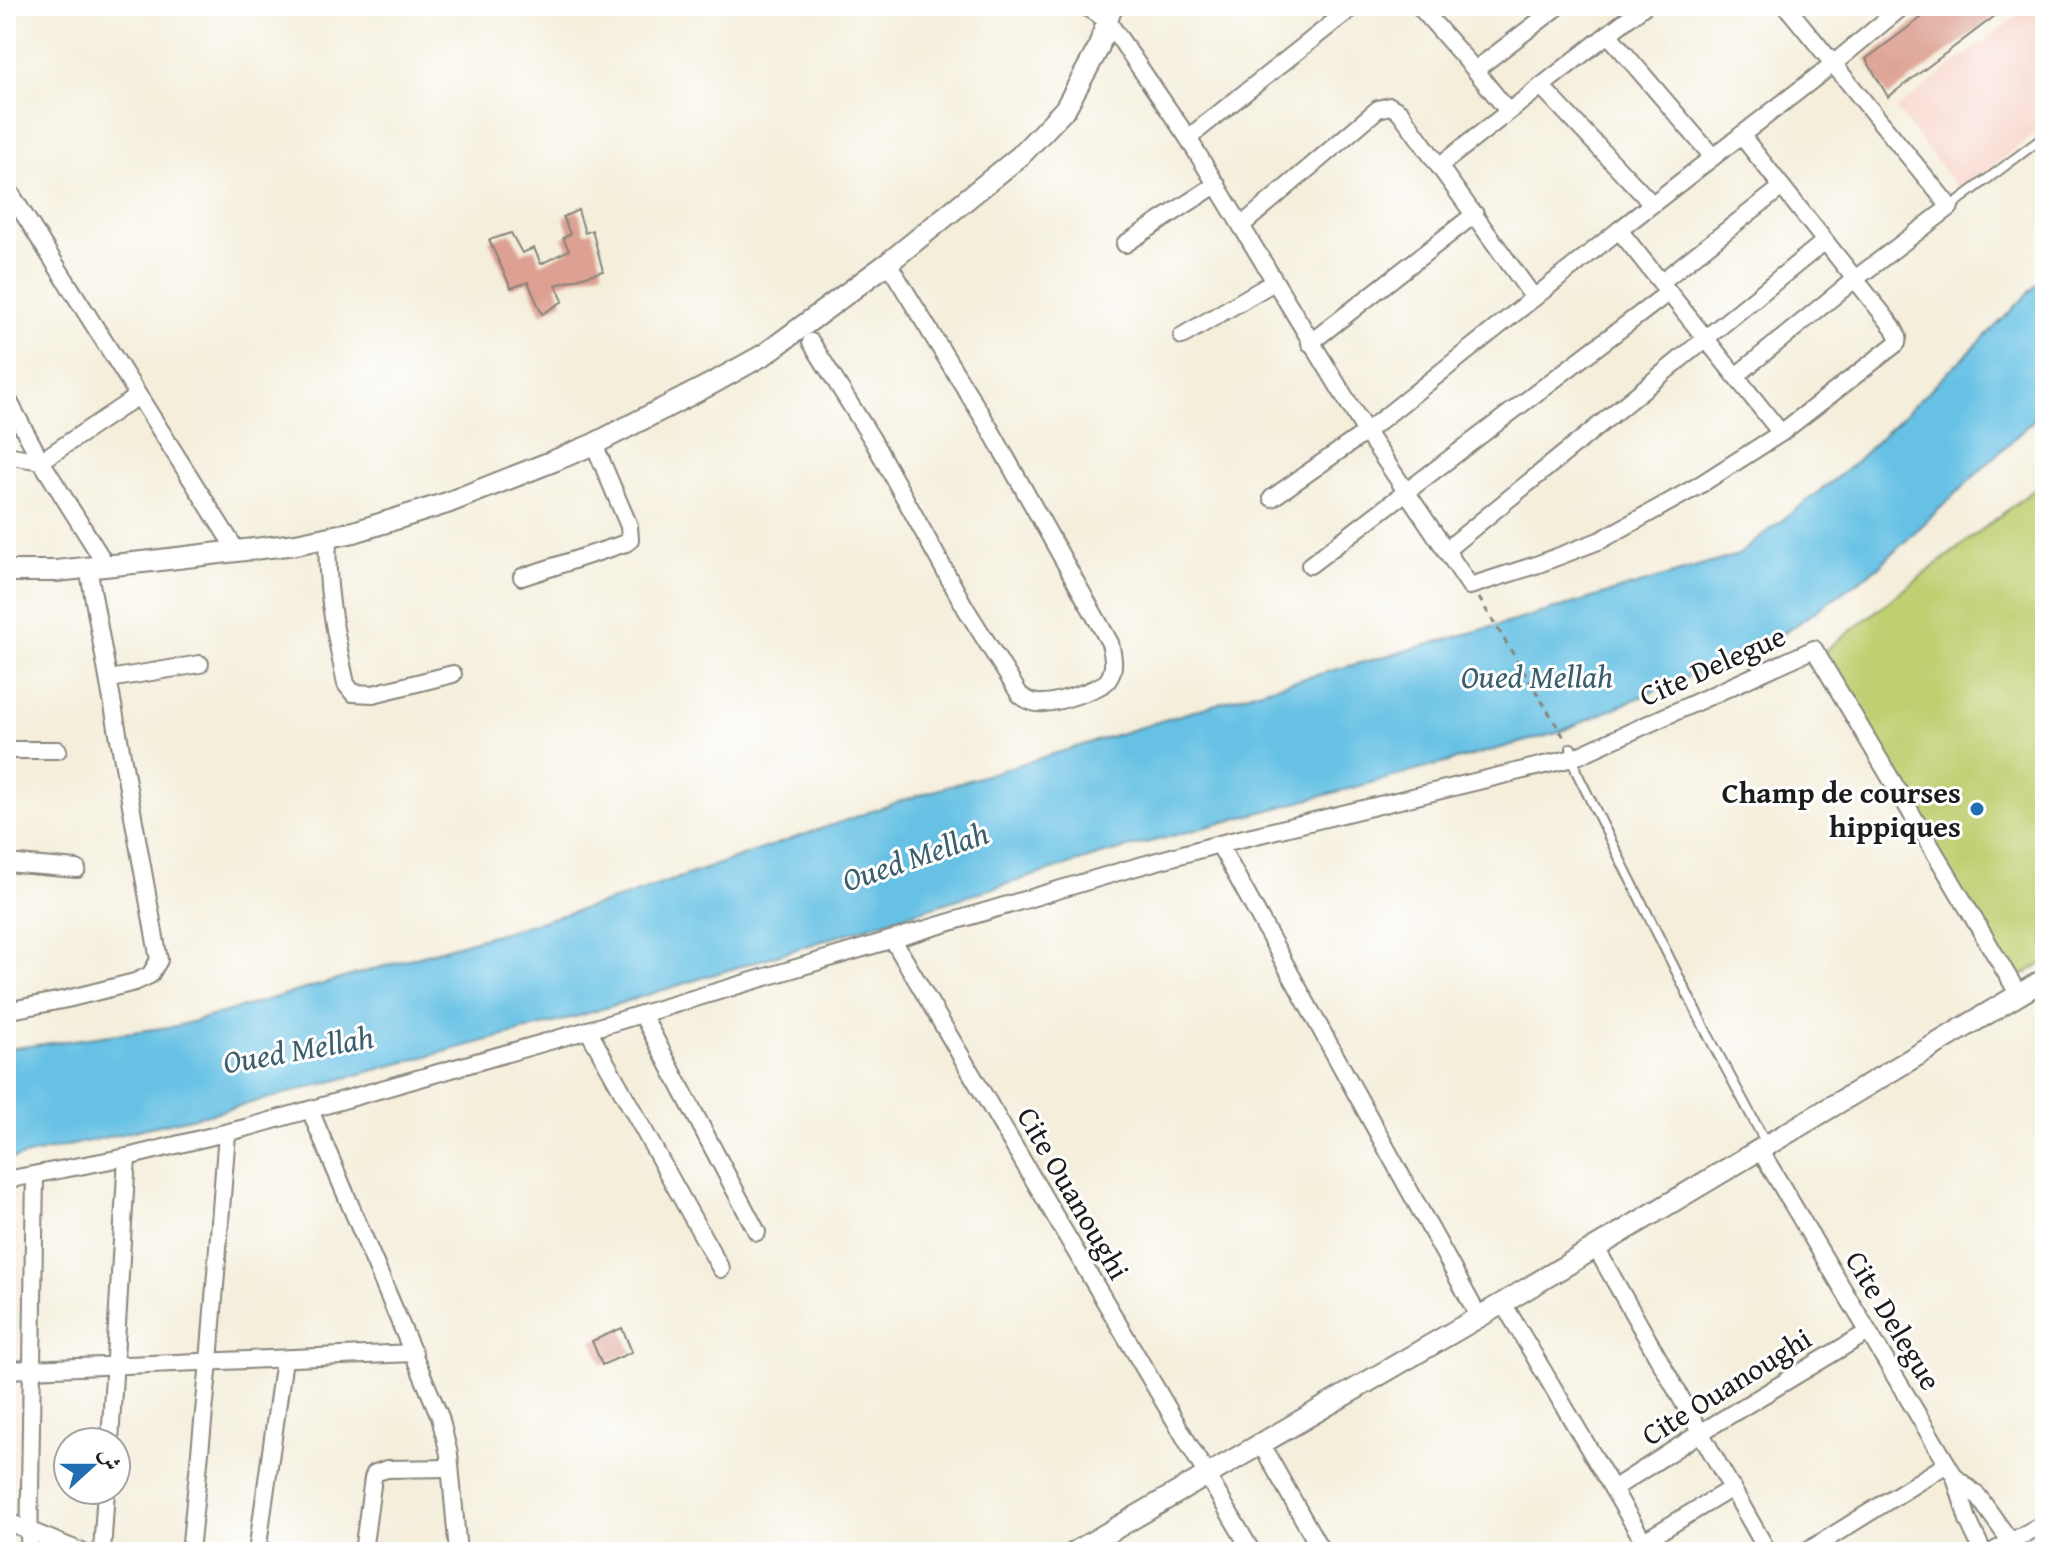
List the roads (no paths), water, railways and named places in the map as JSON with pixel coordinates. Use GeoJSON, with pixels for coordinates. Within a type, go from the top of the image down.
{"type":"FeatureCollection","features":[{"type":"Feature","properties":{"kind":"street"},"geometry":{"type":"LineString","coordinates":[[1084,6],[1109,13],[1217,184],[1366,432],[1473,589],[1601,540],[1698,486],[1781,433],[1897,343],[1898,337],[1893,327],[1741,135]]}},
{"type":"Feature","properties":{"kind":"street"},"geometry":{"type":"LineString","coordinates":[[1188,138],[1354,6]]}},
{"type":"Feature","properties":{"kind":"street"},"geometry":{"type":"LineString","coordinates":[[1419,6],[1508,111]]}},
{"type":"Feature","properties":{"kind":"street"},"geometry":{"type":"LineString","coordinates":[[1475,70],[1559,6]]}},
{"type":"Feature","properties":{"kind":"street"},"geometry":{"type":"LineString","coordinates":[[1439,166],[1644,6]]}},
{"type":"Feature","properties":{"kind":"street"},"geometry":{"type":"LineString","coordinates":[[1736,376],[1950,207],[1786,6]]}},
{"type":"Feature","properties":{"kind":"street"},"geometry":{"type":"LineString","coordinates":[[1272,498],[1366,432],[1903,6]]}},
{"type":"Feature","properties":{"kind":"street"},"geometry":{"type":"LineString","coordinates":[[6,571],[56,571],[328,538],[447,503],[594,444],[765,354],[888,263],[1020,156],[1065,109],[1098,49],[1109,13]]}},
{"type":"Feature","properties":{"kind":"street"},"geometry":{"type":"LineString","coordinates":[[1608,34],[1713,157]]}},
{"type":"Feature","properties":{"kind":"street"},"geometry":{"type":"LineString","coordinates":[[1541,86],[1652,204]]}},
{"type":"Feature","properties":{"kind":"street"},"geometry":{"type":"LineString","coordinates":[[1241,226],[1378,109],[1390,106],[1400,112],[1534,298]]}},
{"type":"Feature","properties":{"kind":"street"},"geometry":{"type":"LineString","coordinates":[[1125,244],[1217,184]]}},
{"type":"Feature","properties":{"kind":"street"},"geometry":{"type":"LineString","coordinates":[[1310,565],[1406,493],[1665,287],[1782,187]]}},
{"type":"Feature","properties":{"kind":"street"},"geometry":{"type":"LineString","coordinates":[[8,192],[236,550]]}},
{"type":"Feature","properties":{"kind":"street"},"geometry":{"type":"LineString","coordinates":[[1310,343],[1475,214]]}},
{"type":"Feature","properties":{"kind":"street"},"geometry":{"type":"LineString","coordinates":[[1619,230],[1781,433]]}},
{"type":"Feature","properties":{"kind":"street"},"geometry":{"type":"LineString","coordinates":[[1446,550],[1825,241]]}},
{"type":"Feature","properties":{"kind":"street"},"geometry":{"type":"LineString","coordinates":[[811,342],[872,439],[966,609],[1020,695],[1031,702],[1044,703],[1102,687],[1111,676],[1114,661],[1110,643],[990,429],[888,263]]}},
{"type":"Feature","properties":{"kind":"street"},"geometry":{"type":"LineString","coordinates":[[1182,336],[1274,282]]}},
{"type":"Feature","properties":{"kind":"street"},"geometry":{"type":"LineString","coordinates":[[6,396],[97,566],[109,679],[159,960],[150,975],[135,982],[6,1011]]}},
{"type":"Feature","properties":{"kind":"street"},"geometry":{"type":"LineString","coordinates":[[6,455],[41,461],[138,396]]}},
{"type":"Feature","properties":{"kind":"street"},"geometry":{"type":"LineString","coordinates":[[522,577],[630,540],[629,526],[594,444]]}},
{"type":"Feature","properties":{"kind":"street"},"geometry":{"type":"LineString","coordinates":[[328,538],[328,583],[333,618],[346,684],[353,693],[373,694],[453,674]]}},
{"type":"Feature","properties":{"kind":"street","name":"Cite Delegue"},"geometry":{"type":"LineString","coordinates":[[1572,753],[1814,649],[2019,995]]}},
{"type":"Feature","properties":{"kind":"street"},"geometry":{"type":"LineString","coordinates":[[109,679],[200,664]]}},
{"type":"Feature","properties":{"kind":"street"},"geometry":{"type":"LineString","coordinates":[[6,750],[58,750]]}},
{"type":"Feature","properties":{"kind":"street"},"geometry":{"type":"LineString","coordinates":[[6,1180],[127,1157],[227,1133],[1219,844],[1572,753]]}},
{"type":"Feature","properties":{"kind":"street"},"geometry":{"type":"LineString","coordinates":[[1219,844],[1479,1317]]}},
{"type":"Feature","properties":{"kind":"street"},"geometry":{"type":"LineString","coordinates":[[6,863],[77,869]]}},
{"type":"Feature","properties":{"kind":"street","name":"Cite Ouanoughi"},"geometry":{"type":"LineString","coordinates":[[893,940],[1252,1552]]}},
{"type":"Feature","properties":{"kind":"street"},"geometry":{"type":"LineString","coordinates":[[1075,1552],[1503,1303],[2045,979]]}},
{"type":"Feature","properties":{"kind":"street"},"geometry":{"type":"LineString","coordinates":[[642,1014],[757,1232]]}},
{"type":"Feature","properties":{"kind":"street"},"geometry":{"type":"LineString","coordinates":[[588,1030],[721,1269]]}},
{"type":"Feature","properties":{"kind":"street"},"geometry":{"type":"LineString","coordinates":[[310,1110],[440,1417],[449,1454],[458,1552]]}},
{"type":"Feature","properties":{"kind":"street"},"geometry":{"type":"LineString","coordinates":[[190,1552],[227,1133]]}},
{"type":"Feature","properties":{"kind":"street","name":"Cite Delegue"},"geometry":{"type":"LineString","coordinates":[[1764,1148],[1868,1332],[1951,1470]]}},
{"type":"Feature","properties":{"kind":"street"},"geometry":{"type":"LineString","coordinates":[[111,1426],[127,1157]]}},
{"type":"Feature","properties":{"kind":"street"},"geometry":{"type":"LineString","coordinates":[[29,1552],[35,1175]]}},
{"type":"Feature","properties":{"kind":"street"},"geometry":{"type":"LineString","coordinates":[[1596,1248],[1768,1552]]}},
{"type":"Feature","properties":{"kind":"street"},"geometry":{"type":"LineString","coordinates":[[1503,1303],[1647,1547],[1732,1488]]}},
{"type":"Feature","properties":{"kind":"street","name":"Cite Ouanoughi"},"geometry":{"type":"LineString","coordinates":[[1613,1489],[1868,1332]]}},
{"type":"Feature","properties":{"kind":"street"},"geometry":{"type":"LineString","coordinates":[[6,1370],[414,1353]]}},
{"type":"Feature","properties":{"kind":"street"},"geometry":{"type":"LineString","coordinates":[[257,1552],[284,1359]]}},
{"type":"Feature","properties":{"kind":"street"},"geometry":{"type":"LineString","coordinates":[[1261,1444],[1322,1552]]}},
{"type":"Feature","properties":{"kind":"street"},"geometry":{"type":"LineString","coordinates":[[363,1552],[375,1473],[387,1469],[450,1468]]}},
{"type":"Feature","properties":{"kind":"street"},"geometry":{"type":"LineString","coordinates":[[1951,1470],[1978,1496],[2014,1547]]}},
{"type":"Feature","properties":{"kind":"street"},"geometry":{"type":"LineString","coordinates":[[1806,1552],[1951,1470]]}},
{"type":"Feature","properties":{"kind":"street"},"geometry":{"type":"LineString","coordinates":[[1951,1470],[1983,1552]]}},
{"type":"Feature","properties":{"kind":"street"},"geometry":{"type":"LineString","coordinates":[[102,1552],[105,1506]]}},
{"type":"Feature","properties":{"kind":"street"},"geometry":{"type":"LineString","coordinates":[[6,1521],[82,1552]]}},
{"type":"Feature","properties":{"kind":"street"},"geometry":{"type":"LineString","coordinates":[[1992,1552],[2014,1547],[2045,1523]]}},
{"type":"Feature","properties":{"kind":"lane"},"geometry":{"type":"LineString","coordinates":[[1950,207],[2045,136]]}},
{"type":"Feature","properties":{"kind":"lane","name":"Cite Delegue"},"geometry":{"type":"LineString","coordinates":[[1572,753],[1576,771],[1764,1148]]}},
{"type":"Feature","properties":{"kind":"water","name":"Oued Mellah"},"geometry":{"type":"Polygon","coordinates":[[[2045,276],[2045,409],[1877,568],[1777,638],[1557,733],[1101,855],[579,1016],[217,1112],[6,1160],[6,1049],[177,1026],[621,898],[904,800],[1265,689],[1514,621],[1738,555],[1850,467],[2045,276]]]}},
{"type":"Feature","properties":{"kind":"place","name":"Champ de courses hippiques"},"geometry":{"type":"Point","coordinates":[1977,809]}}]}
